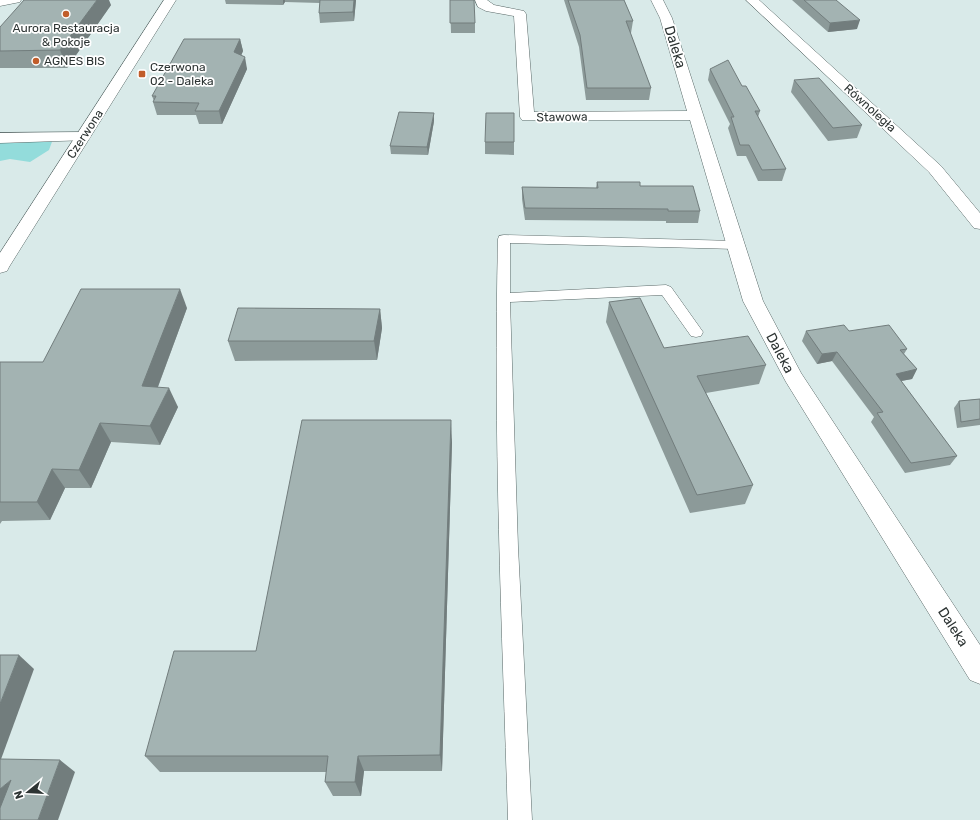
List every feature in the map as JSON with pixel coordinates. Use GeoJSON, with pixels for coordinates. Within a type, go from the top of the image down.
{"type":"FeatureCollection","features":[{"type":"Feature","properties":{"kind":"street","name":"Czerwona"},"geometry":{"type":"LineString","coordinates":[[0,268],[170,0]]}},
{"type":"Feature","properties":{"kind":"street","name":"Stawowa"},"geometry":{"type":"LineString","coordinates":[[480,0],[482,4],[490,8],[520,14],[527,117],[696,115]]}},
{"type":"Feature","properties":{"kind":"street","name":"Daleka"},"geometry":{"type":"LineString","coordinates":[[657,0],[666,18],[753,302],[792,377],[980,670]]}},
{"type":"Feature","properties":{"kind":"street","name":"Równoległa"},"geometry":{"type":"LineString","coordinates":[[752,0],[935,169],[980,224]]}},
{"type":"Feature","properties":{"kind":"street"},"geometry":{"type":"LineString","coordinates":[[0,138],[83,137]]}},
{"type":"Feature","properties":{"kind":"lane"},"geometry":{"type":"LineString","coordinates":[[0,3],[17,0]]}},
{"type":"Feature","properties":{"kind":"lane"},"geometry":{"type":"LineString","coordinates":[[520,820],[509,546],[502,298],[504,239],[736,245]]}},
{"type":"Feature","properties":{"kind":"lane"},"geometry":{"type":"LineString","coordinates":[[502,298],[666,290],[696,332]]}},
{"type":"Feature","properties":{"kind":"shaded area"},"geometry":{"type":"Polygon","coordinates":[[[0,139],[53,139],[49,150],[30,162],[10,159],[0,161],[0,139]]]}},
{"type":"Feature","properties":{"kind":"building"},"geometry":{"type":"Polygon","coordinates":[[[24,0],[97,0],[60,50],[0,51],[0,27],[24,0]]]}},
{"type":"Feature","properties":{"kind":"building"},"geometry":{"type":"Polygon","coordinates":[[[320,0],[354,0],[353,12],[319,13],[320,0]]]}},
{"type":"Feature","properties":{"kind":"building"},"geometry":{"type":"Polygon","coordinates":[[[450,0],[474,0],[475,23],[450,23],[450,0]]]}},
{"type":"Feature","properties":{"kind":"building"},"geometry":{"type":"Polygon","coordinates":[[[568,0],[624,0],[633,21],[626,21],[651,88],[587,88],[580,35],[568,0]]]}},
{"type":"Feature","properties":{"kind":"building"},"geometry":{"type":"Polygon","coordinates":[[[804,0],[836,0],[860,20],[830,23],[804,0]]]}},
{"type":"Feature","properties":{"kind":"building"},"geometry":{"type":"Polygon","coordinates":[[[184,39],[240,39],[234,52],[245,57],[219,111],[195,111],[199,103],[153,102],[156,96],[152,96],[184,39]]]}},
{"type":"Feature","properties":{"kind":"building"},"geometry":{"type":"Polygon","coordinates":[[[728,60],[742,86],[746,86],[760,111],[755,111],[786,169],[762,170],[749,145],[740,145],[731,117],[734,117],[710,69],[728,60]]]}},
{"type":"Feature","properties":{"kind":"building"},"geometry":{"type":"Polygon","coordinates":[[[819,78],[862,125],[833,128],[794,80],[819,78]]]}},
{"type":"Feature","properties":{"kind":"building"},"geometry":{"type":"Polygon","coordinates":[[[399,112],[434,113],[427,147],[390,146],[399,112]]]}},
{"type":"Feature","properties":{"kind":"building"},"geometry":{"type":"Polygon","coordinates":[[[486,113],[514,113],[514,142],[485,142],[486,113]]]}},
{"type":"Feature","properties":{"kind":"building"},"geometry":{"type":"Polygon","coordinates":[[[597,182],[640,182],[640,186],[693,186],[700,211],[668,211],[668,209],[525,208],[522,187],[598,188],[597,182]]]}},
{"type":"Feature","properties":{"kind":"building"},"geometry":{"type":"Polygon","coordinates":[[[81,289],[180,289],[142,386],[169,388],[150,426],[100,423],[79,470],[52,469],[37,502],[0,502],[0,362],[43,362],[81,289]]]}},
{"type":"Feature","properties":{"kind":"building"},"geometry":{"type":"Polygon","coordinates":[[[640,298],[664,348],[748,336],[766,365],[697,376],[753,485],[697,495],[609,302],[640,298]]]}},
{"type":"Feature","properties":{"kind":"building"},"geometry":{"type":"Polygon","coordinates":[[[238,308],[380,309],[374,341],[228,341],[238,308]]]}},
{"type":"Feature","properties":{"kind":"building"},"geometry":{"type":"Polygon","coordinates":[[[844,325],[849,331],[889,325],[907,349],[900,350],[917,369],[896,374],[957,456],[911,463],[877,413],[883,412],[837,352],[822,354],[806,331],[844,325]]]}},
{"type":"Feature","properties":{"kind":"building"},"geometry":{"type":"Polygon","coordinates":[[[980,399],[980,419],[961,422],[959,401],[980,399]]]}},
{"type":"Feature","properties":{"kind":"building"},"geometry":{"type":"Polygon","coordinates":[[[302,420],[451,420],[440,755],[358,756],[355,782],[325,782],[328,756],[145,756],[174,651],[256,651],[302,420]]]}},
{"type":"Feature","properties":{"kind":"building"},"geometry":{"type":"Polygon","coordinates":[[[0,655],[19,655],[0,704],[0,655]]]}},
{"type":"Feature","properties":{"kind":"building"},"geometry":{"type":"Polygon","coordinates":[[[0,759],[60,760],[38,820],[0,820],[0,808],[11,780],[0,789],[0,759]]]}},
{"type":"Feature","properties":{"kind":"place","name":"Aurora Restauracja & Pokoje"},"geometry":{"type":"Point","coordinates":[66,14]}},
{"type":"Feature","properties":{"kind":"place","name":"AGNES BIS"},"geometry":{"type":"Point","coordinates":[36,61]}},
{"type":"Feature","properties":{"kind":"place","name":"Czerwona 02 - Daleka"},"geometry":{"type":"Point","coordinates":[142,74]}}]}
